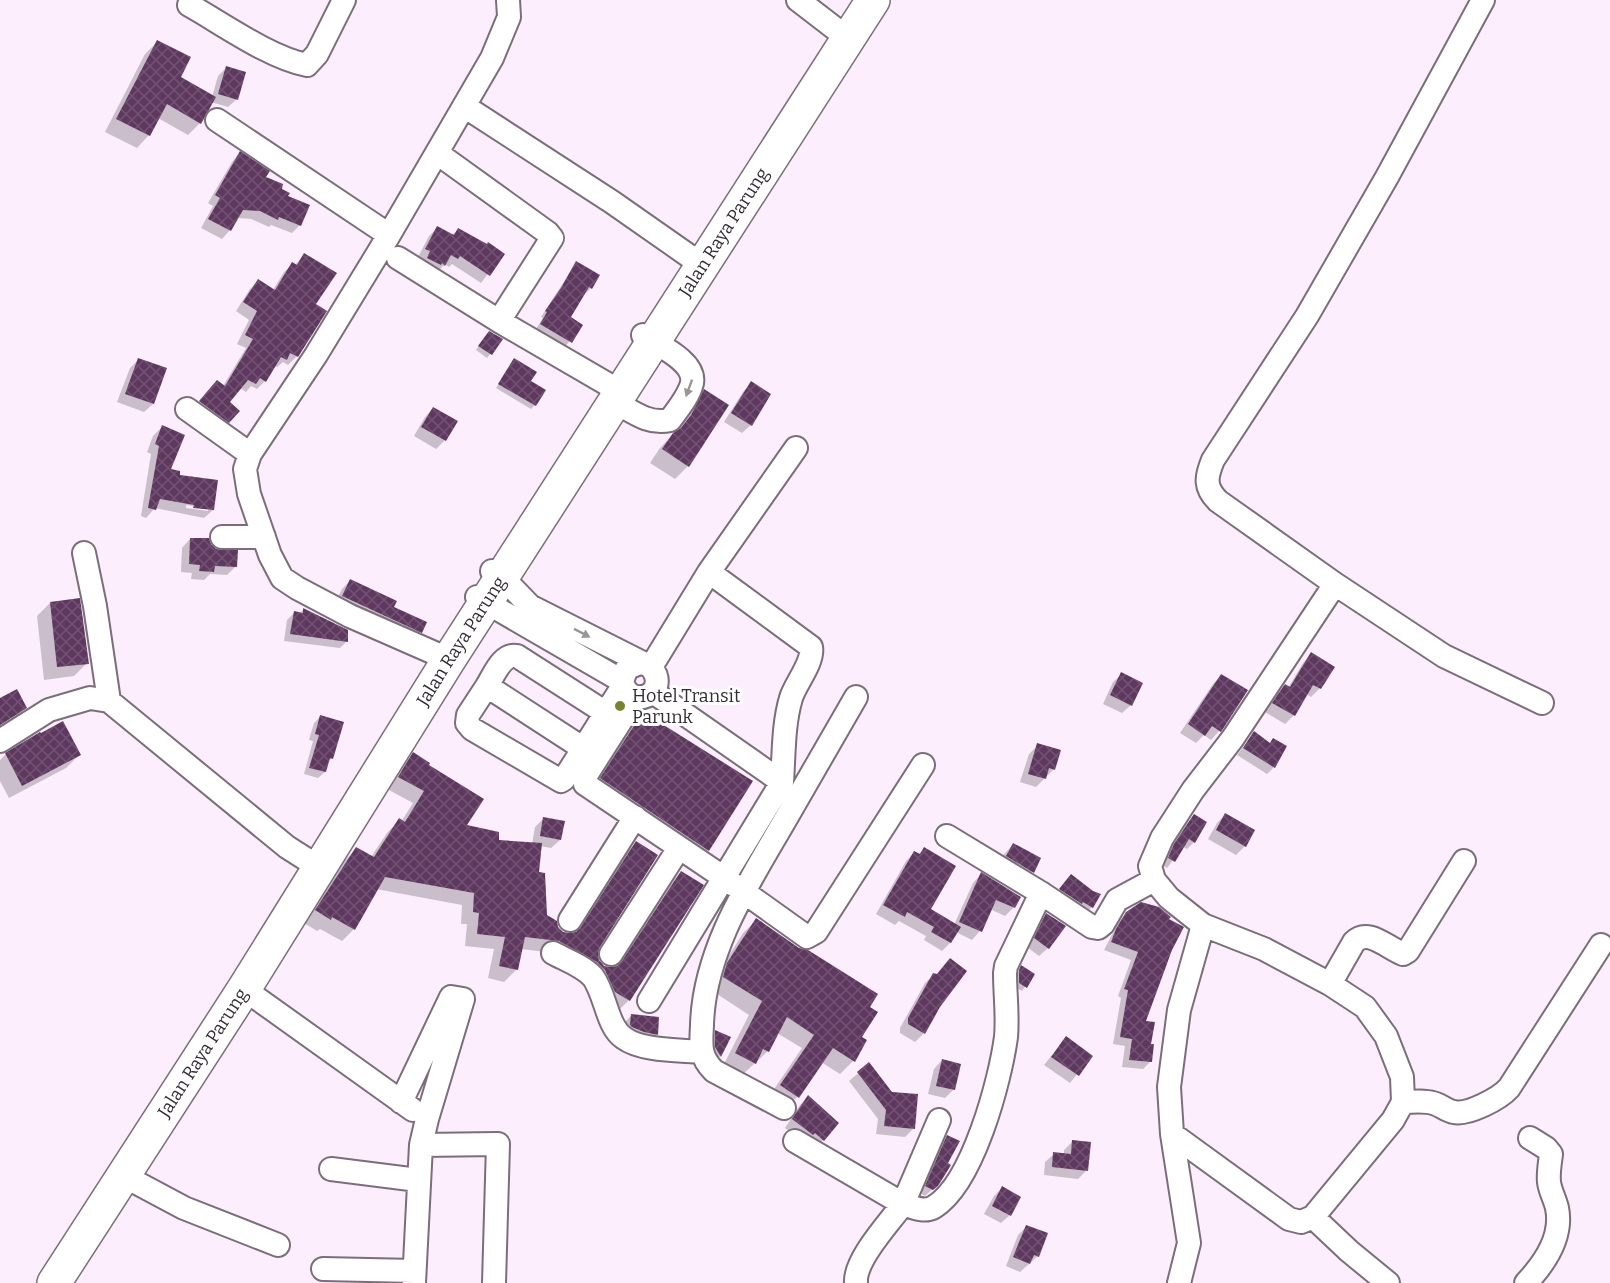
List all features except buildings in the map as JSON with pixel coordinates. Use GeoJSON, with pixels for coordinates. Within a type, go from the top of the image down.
{"type":"FeatureCollection","features":[{"type":"Feature","properties":{"kind":"highway","name":"Jalan Raya Parung"},"geometry":{"type":"LineString","coordinates":[[54,1283],[244,989],[444,658],[615,393],[692,258],[857,0]]}},
{"type":"Feature","properties":{"kind":"highway","name":"Jalan Raya Parung"},"geometry":{"type":"LineString","coordinates":[[648,338],[873,0]]}},
{"type":"Feature","properties":{"kind":"highway","name":"Jalan Raya Parung"},"geometry":{"type":"LineString","coordinates":[[45,1283],[309,861],[444,658]]}},
{"type":"Feature","properties":{"kind":"street"},"geometry":{"type":"LineString","coordinates":[[189,5],[262,46],[296,63],[307,65],[317,54],[344,0]]}},
{"type":"Feature","properties":{"kind":"street"},"geometry":{"type":"LineString","coordinates":[[444,658],[350,616],[282,578],[270,555],[249,494],[245,469],[250,454],[316,355],[492,58],[509,17],[508,0]]}},
{"type":"Feature","properties":{"kind":"street"},"geometry":{"type":"LineString","coordinates":[[798,0],[837,30]]}},
{"type":"Feature","properties":{"kind":"street"},"geometry":{"type":"LineString","coordinates":[[1483,0],[1387,177],[1307,316],[1213,460],[1207,474],[1210,493],[1218,501],[1335,584],[1444,656],[1542,702]]}},
{"type":"Feature","properties":{"kind":"street"},"geometry":{"type":"LineString","coordinates":[[464,106],[612,202],[692,258]]}},
{"type":"Feature","properties":{"kind":"street"},"geometry":{"type":"LineString","coordinates":[[217,120],[389,235]]}},
{"type":"Feature","properties":{"kind":"street"},"geometry":{"type":"LineString","coordinates":[[437,153],[552,238],[499,321]]}},
{"type":"Feature","properties":{"kind":"street"},"geometry":{"type":"LineString","coordinates":[[398,258],[615,393],[644,418],[659,423],[670,420],[693,381],[689,367],[680,358],[648,338]]}},
{"type":"Feature","properties":{"kind":"street"},"geometry":{"type":"LineString","coordinates":[[187,409],[250,454]]}},
{"type":"Feature","properties":{"kind":"street"},"geometry":{"type":"LineString","coordinates":[[796,448],[645,665],[627,668],[633,689],[584,781],[587,787],[635,817],[807,937],[816,932],[923,765]]}},
{"type":"Feature","properties":{"kind":"street"},"geometry":{"type":"LineString","coordinates":[[222,537],[264,537]]}},
{"type":"Feature","properties":{"kind":"street"},"geometry":{"type":"LineString","coordinates":[[84,553],[95,606],[109,701]]}},
{"type":"Feature","properties":{"kind":"street"},"geometry":{"type":"LineString","coordinates":[[649,1001],[782,782],[786,720],[791,696],[811,656],[811,647],[710,572]]}},
{"type":"Feature","properties":{"kind":"street"},"geometry":{"type":"LineString","coordinates":[[1172,1134],[1289,1219],[1301,1222],[1313,1217],[1393,1119],[1403,1102],[1402,1077],[1386,1036],[1365,1007],[1330,984],[1264,949],[1203,925],[1169,898],[1154,880],[1149,866],[1162,838],[1193,790],[1233,738],[1335,584]]}},
{"type":"Feature","properties":{"kind":"street"},"geometry":{"type":"LineString","coordinates":[[489,587],[645,665],[657,679],[633,689],[606,713],[564,780],[561,781],[472,729],[467,723],[468,715],[506,658],[511,655],[517,656],[606,713]]}},
{"type":"Feature","properties":{"kind":"street"},"geometry":{"type":"LineString","coordinates":[[489,587],[633,689],[782,782]]}},
{"type":"Feature","properties":{"kind":"street"},"geometry":{"type":"LineString","coordinates":[[488,686],[584,749]]}},
{"type":"Feature","properties":{"kind":"street"},"geometry":{"type":"LineString","coordinates":[[784,1108],[714,1071],[708,1065],[701,1052],[702,1001],[718,948],[744,892],[856,697]]}},
{"type":"Feature","properties":{"kind":"street"},"geometry":{"type":"LineString","coordinates":[[0,741],[49,710],[90,698],[109,701],[287,847],[309,861]]}},
{"type":"Feature","properties":{"kind":"street"},"geometry":{"type":"LineString","coordinates":[[570,920],[635,817]]}},
{"type":"Feature","properties":{"kind":"street"},"geometry":{"type":"LineString","coordinates":[[947,836],[1041,892],[1092,927],[1098,928],[1103,924],[1116,900],[1154,880]]}},
{"type":"Feature","properties":{"kind":"street"},"geometry":{"type":"LineString","coordinates":[[611,954],[680,848]]}},
{"type":"Feature","properties":{"kind":"street"},"geometry":{"type":"LineString","coordinates":[[1330,984],[1354,942],[1360,936],[1366,935],[1403,954],[1408,951],[1464,861]]}},
{"type":"Feature","properties":{"kind":"street"},"geometry":{"type":"LineString","coordinates":[[795,1141],[903,1204],[922,1210],[933,1208],[951,1190],[970,1159],[983,1128],[998,1076],[1006,1036],[1006,966],[1041,892]]}},
{"type":"Feature","properties":{"kind":"street"},"geometry":{"type":"LineString","coordinates":[[1179,1283],[1189,1243],[1172,1134],[1169,1088],[1179,1010],[1203,925]]}},
{"type":"Feature","properties":{"kind":"street"},"geometry":{"type":"LineString","coordinates":[[1403,1102],[1435,1103],[1447,1110],[1462,1113],[1503,1094],[1601,945]]}},
{"type":"Feature","properties":{"kind":"street"},"geometry":{"type":"LineString","coordinates":[[553,953],[579,966],[592,977],[608,1006],[614,1027],[625,1040],[641,1046],[701,1052]]}},
{"type":"Feature","properties":{"kind":"street"},"geometry":{"type":"LineString","coordinates":[[244,989],[427,1119]]}},
{"type":"Feature","properties":{"kind":"street"},"geometry":{"type":"LineString","coordinates":[[323,1269],[414,1277],[421,1145],[463,999],[451,997],[400,1102]]}},
{"type":"Feature","properties":{"kind":"street"},"geometry":{"type":"LineString","coordinates":[[856,1283],[856,1273],[871,1247],[903,1204],[939,1120]]}},
{"type":"Feature","properties":{"kind":"street"},"geometry":{"type":"LineString","coordinates":[[1526,1283],[1540,1268],[1549,1253],[1558,1224],[1557,1208],[1548,1178],[1551,1154],[1530,1138]]}},
{"type":"Feature","properties":{"kind":"street"},"geometry":{"type":"LineString","coordinates":[[421,1145],[498,1144],[494,1283]]}},
{"type":"Feature","properties":{"kind":"street"},"geometry":{"type":"LineString","coordinates":[[331,1169],[418,1180]]}},
{"type":"Feature","properties":{"kind":"street"},"geometry":{"type":"LineString","coordinates":[[124,1176],[184,1208],[278,1245]]}},
{"type":"Feature","properties":{"kind":"street"},"geometry":{"type":"LineString","coordinates":[[1313,1217],[1388,1283]]}},
{"type":"Feature","properties":{"kind":"place","name":"Hotel Transit Parunk"},"geometry":{"type":"Point","coordinates":[620,706]}}]}
